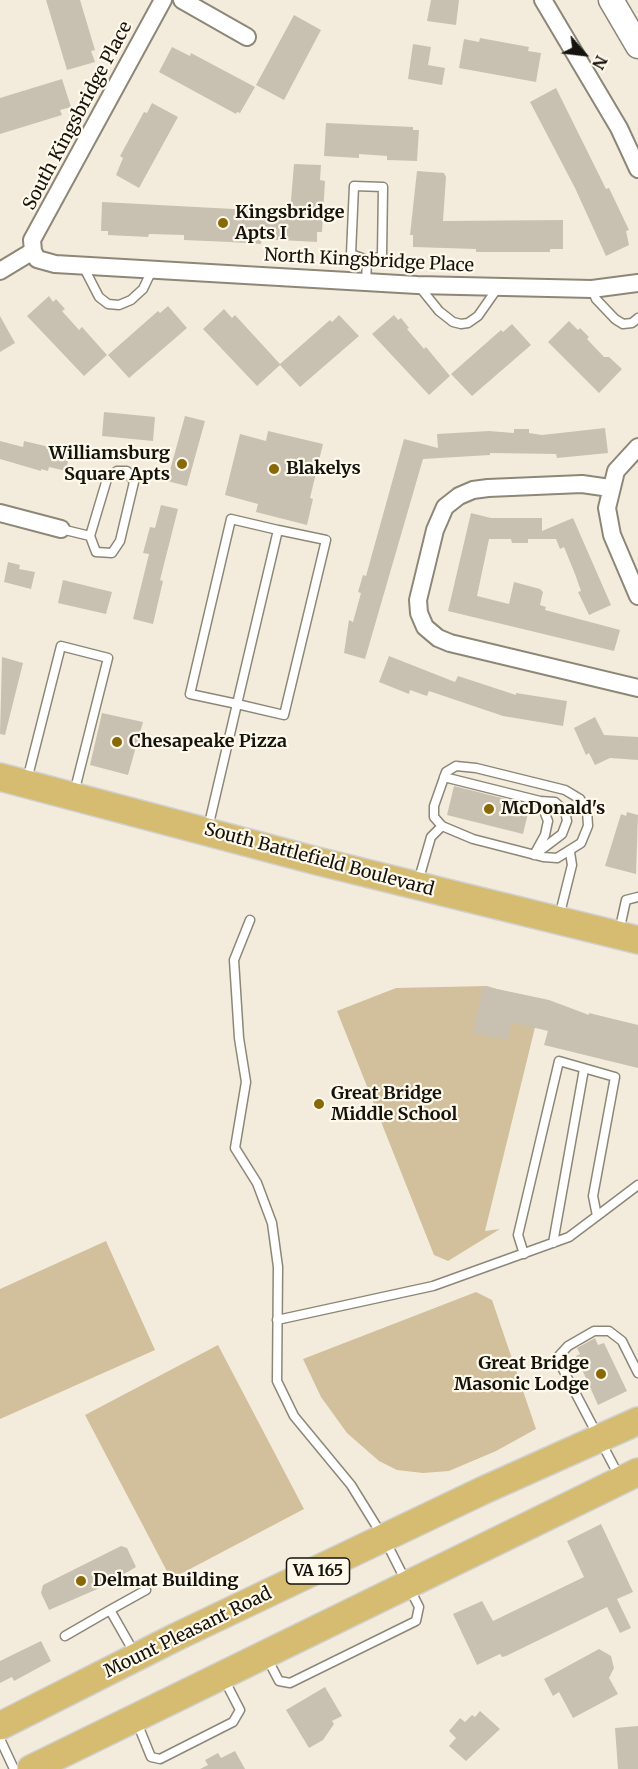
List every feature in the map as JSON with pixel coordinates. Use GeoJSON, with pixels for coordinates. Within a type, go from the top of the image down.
{"type":"FeatureCollection","features":[{"type":"Feature","properties":{"kind":"main road"},"geometry":{"type":"LineString","coordinates":[[611,0],[638,46]]}},
{"type":"Feature","properties":{"kind":"main road","name":"South Battlefield Boulevard"},"geometry":{"type":"LineString","coordinates":[[0,777],[628,938]]}},
{"type":"Feature","properties":{"kind":"main road","name":"Mount Pleasant Road"},"geometry":{"type":"LineString","coordinates":[[0,1726],[137,1657],[385,1540],[484,1490],[638,1421]]}},
{"type":"Feature","properties":{"kind":"main road","name":"VA 165"},"geometry":{"type":"LineString","coordinates":[[31,1769],[221,1674],[630,1477]]}},
{"type":"Feature","properties":{"kind":"street","name":"South Kingsbridge Place"},"geometry":{"type":"LineString","coordinates":[[33,251],[32,240],[163,0]]}},
{"type":"Feature","properties":{"kind":"street"},"geometry":{"type":"LineString","coordinates":[[182,0],[247,37]]}},
{"type":"Feature","properties":{"kind":"street"},"geometry":{"type":"LineString","coordinates":[[543,0],[619,128],[638,169]]}},
{"type":"Feature","properties":{"kind":"street","name":"North Kingsbridge Place"},"geometry":{"type":"LineString","coordinates":[[33,251],[37,259],[55,264],[366,283],[592,289],[638,283]]}},
{"type":"Feature","properties":{"kind":"street"},"geometry":{"type":"LineString","coordinates":[[0,271],[33,251]]}},
{"type":"Feature","properties":{"kind":"street"},"geometry":{"type":"LineString","coordinates":[[638,447],[621,463],[610,488],[607,508],[608,525],[638,596]]}},
{"type":"Feature","properties":{"kind":"street"},"geometry":{"type":"LineString","coordinates":[[610,488],[582,484],[489,488],[472,490],[459,496],[445,507],[435,530],[418,600],[419,614],[425,627],[438,638],[450,643],[638,688]]}},
{"type":"Feature","properties":{"kind":"street"},"geometry":{"type":"LineString","coordinates":[[0,513],[61,529]]}},
{"type":"Feature","properties":{"kind":"lane"},"geometry":{"type":"LineString","coordinates":[[354,186],[383,187],[382,256],[367,260],[351,254],[354,186]]}},
{"type":"Feature","properties":{"kind":"lane"},"geometry":{"type":"LineString","coordinates":[[366,283],[367,260]]}},
{"type":"Feature","properties":{"kind":"lane"},"geometry":{"type":"LineString","coordinates":[[83,266],[99,297],[108,304],[119,305],[131,300],[143,289],[152,270]]}},
{"type":"Feature","properties":{"kind":"lane"},"geometry":{"type":"LineString","coordinates":[[417,285],[440,311],[453,322],[460,324],[468,323],[478,316],[499,286]]}},
{"type":"Feature","properties":{"kind":"lane"},"geometry":{"type":"LineString","coordinates":[[592,289],[596,299],[615,319],[623,324],[632,323],[638,318]]}},
{"type":"Feature","properties":{"kind":"lane"},"geometry":{"type":"LineString","coordinates":[[117,471],[127,471],[134,482],[120,541],[112,553],[96,552],[90,536],[107,479],[117,471]]}},
{"type":"Feature","properties":{"kind":"lane"},"geometry":{"type":"LineString","coordinates":[[231,519],[278,531],[326,540],[284,714],[190,694],[231,519]]}},
{"type":"Feature","properties":{"kind":"lane"},"geometry":{"type":"LineString","coordinates":[[61,529],[90,536]]}},
{"type":"Feature","properties":{"kind":"lane"},"geometry":{"type":"LineString","coordinates":[[207,831],[278,531]]}},
{"type":"Feature","properties":{"kind":"lane"},"geometry":{"type":"LineString","coordinates":[[26,783],[61,646],[108,658],[74,795]]}},
{"type":"Feature","properties":{"kind":"lane"},"geometry":{"type":"LineString","coordinates":[[456,766],[464,766],[565,790],[580,799],[587,810],[588,826],[580,843],[570,852],[557,858],[534,855],[472,839],[442,826],[434,817],[434,806],[444,777],[446,772],[456,766]]}},
{"type":"Feature","properties":{"kind":"lane"},"geometry":{"type":"LineString","coordinates":[[444,777],[540,801],[555,802],[565,811],[567,821],[562,834],[534,855]]}},
{"type":"Feature","properties":{"kind":"lane"},"geometry":{"type":"LineString","coordinates":[[534,855],[545,835],[548,820],[540,801]]}},
{"type":"Feature","properties":{"kind":"lane"},"geometry":{"type":"LineString","coordinates":[[417,885],[431,837],[442,826]]}},
{"type":"Feature","properties":{"kind":"lane"},"geometry":{"type":"LineString","coordinates":[[559,921],[573,865],[570,852]]}},
{"type":"Feature","properties":{"kind":"lane"},"geometry":{"type":"LineString","coordinates":[[628,938],[626,900],[638,897]]}},
{"type":"Feature","properties":{"kind":"lane"},"geometry":{"type":"LineString","coordinates":[[250,920],[234,960],[239,1038],[246,1082],[235,1148],[257,1183],[272,1223],[278,1267],[277,1380],[290,1407],[351,1485],[385,1540],[419,1607],[416,1621],[290,1683],[279,1681],[264,1654]]}},
{"type":"Feature","properties":{"kind":"lane"},"geometry":{"type":"LineString","coordinates":[[524,1254],[518,1235],[559,1062],[615,1077],[592,1196],[597,1216]]}},
{"type":"Feature","properties":{"kind":"lane"},"geometry":{"type":"LineString","coordinates":[[553,1243],[584,1069]]}},
{"type":"Feature","properties":{"kind":"lane"},"geometry":{"type":"LineString","coordinates":[[277,1320],[434,1286],[524,1254],[569,1237],[638,1185]]}},
{"type":"Feature","properties":{"kind":"lane"},"geometry":{"type":"LineString","coordinates":[[630,1477],[598,1440],[556,1358],[568,1346],[594,1331],[609,1331],[622,1341],[638,1373]]}},
{"type":"Feature","properties":{"kind":"lane"},"geometry":{"type":"LineString","coordinates":[[65,1636],[146,1590]]}},
{"type":"Feature","properties":{"kind":"lane"},"geometry":{"type":"LineString","coordinates":[[110,1610],[137,1657]]}},
{"type":"Feature","properties":{"kind":"lane"},"geometry":{"type":"LineString","coordinates":[[135,1717],[151,1756],[160,1759],[233,1722],[240,1710],[221,1674]]}},
{"type":"Feature","properties":{"kind":"lane"},"geometry":{"type":"LineString","coordinates":[[0,1739],[14,1769]]}},
{"type":"Feature","properties":{"kind":"shaded area"},"geometry":{"type":"Polygon","coordinates":[[[487,986],[541,1003],[485,1231],[500,1229],[448,1261],[434,1255],[337,1011],[396,988],[487,986]]]}},
{"type":"Feature","properties":{"kind":"shaded area"},"geometry":{"type":"Polygon","coordinates":[[[106,1241],[155,1350],[0,1419],[0,1289],[106,1241]]]}},
{"type":"Feature","properties":{"kind":"shaded area"},"geometry":{"type":"Polygon","coordinates":[[[476,1292],[492,1300],[536,1429],[496,1451],[449,1471],[423,1473],[397,1470],[379,1461],[347,1433],[321,1397],[303,1359],[476,1292]]]}},
{"type":"Feature","properties":{"kind":"shaded area"},"geometry":{"type":"Polygon","coordinates":[[[218,1345],[304,1509],[171,1579],[85,1415],[218,1345]]]}},
{"type":"Feature","properties":{"kind":"building"},"geometry":{"type":"Polygon","coordinates":[[[46,0],[80,0],[95,50],[91,51],[95,62],[67,70],[46,0]]]}},
{"type":"Feature","properties":{"kind":"building"},"geometry":{"type":"Polygon","coordinates":[[[431,0],[459,0],[456,25],[427,21],[431,0]]]}},
{"type":"Feature","properties":{"kind":"building"},"geometry":{"type":"Polygon","coordinates":[[[294,15],[321,30],[284,100],[256,85],[294,15]]]}},
{"type":"Feature","properties":{"kind":"building"},"geometry":{"type":"Polygon","coordinates":[[[480,38],[529,47],[528,51],[541,53],[536,82],[459,68],[464,39],[479,42],[480,38]]]}},
{"type":"Feature","properties":{"kind":"building"},"geometry":{"type":"Polygon","coordinates":[[[413,44],[431,47],[428,65],[445,68],[442,85],[408,79],[413,44]]]}},
{"type":"Feature","properties":{"kind":"building"},"geometry":{"type":"Polygon","coordinates":[[[172,47],[190,56],[191,53],[255,87],[240,113],[236,114],[159,72],[172,47]]]}},
{"type":"Feature","properties":{"kind":"building"},"geometry":{"type":"Polygon","coordinates":[[[62,79],[71,107],[60,110],[62,115],[0,134],[0,98],[62,79]]]}},
{"type":"Feature","properties":{"kind":"building"},"geometry":{"type":"Polygon","coordinates":[[[556,88],[629,230],[626,231],[629,245],[606,256],[575,188],[530,102],[556,88]]]}},
{"type":"Feature","properties":{"kind":"building"},"geometry":{"type":"Polygon","coordinates":[[[152,103],[178,117],[139,188],[116,175],[123,158],[120,156],[144,112],[147,113],[152,103]]]}},
{"type":"Feature","properties":{"kind":"building"},"geometry":{"type":"Polygon","coordinates":[[[326,123],[413,127],[413,130],[419,130],[417,161],[387,160],[387,156],[359,154],[359,158],[324,156],[326,123]]]}},
{"type":"Feature","properties":{"kind":"building"},"geometry":{"type":"Polygon","coordinates":[[[294,164],[321,165],[320,180],[325,181],[322,232],[317,232],[317,242],[262,239],[261,244],[184,240],[184,235],[149,234],[148,237],[108,235],[108,231],[101,231],[102,202],[290,212],[294,164]]]}},
{"type":"Feature","properties":{"kind":"building"},"geometry":{"type":"Polygon","coordinates":[[[417,171],[444,173],[446,177],[443,221],[563,220],[563,249],[550,249],[550,252],[476,252],[476,249],[413,247],[413,235],[410,235],[417,171]]]}},
{"type":"Feature","properties":{"kind":"building"},"geometry":{"type":"Polygon","coordinates":[[[49,296],[53,302],[56,299],[65,309],[62,311],[79,330],[82,327],[107,355],[84,376],[27,316],[49,296]]]}},
{"type":"Feature","properties":{"kind":"building"},"geometry":{"type":"Polygon","coordinates":[[[168,306],[187,328],[129,378],[108,355],[158,311],[160,313],[168,306]]]}},
{"type":"Feature","properties":{"kind":"building"},"geometry":{"type":"Polygon","coordinates":[[[224,309],[232,318],[235,315],[280,364],[330,320],[332,322],[339,315],[359,336],[300,387],[280,365],[257,386],[203,329],[224,309]]]}},
{"type":"Feature","properties":{"kind":"building"},"geometry":{"type":"Polygon","coordinates":[[[394,315],[398,320],[401,318],[409,328],[407,329],[424,349],[426,347],[450,376],[429,395],[372,334],[394,315]]]}},
{"type":"Feature","properties":{"kind":"building"},"geometry":{"type":"Polygon","coordinates":[[[0,316],[15,343],[0,352],[0,316]]]}},
{"type":"Feature","properties":{"kind":"building"},"geometry":{"type":"Polygon","coordinates":[[[569,321],[589,337],[587,339],[604,357],[609,357],[622,369],[599,393],[548,342],[569,321]]]}},
{"type":"Feature","properties":{"kind":"building"},"geometry":{"type":"Polygon","coordinates":[[[512,324],[531,345],[472,396],[451,374],[501,330],[503,332],[512,324]]]}},
{"type":"Feature","properties":{"kind":"building"},"geometry":{"type":"Polygon","coordinates":[[[104,412],[155,417],[153,441],[102,436],[104,412]]]}},
{"type":"Feature","properties":{"kind":"building","name":"Williamsburg Square Apts"},"geometry":{"type":"Polygon","coordinates":[[[185,416],[205,421],[187,486],[167,481],[185,416]]]}},
{"type":"Feature","properties":{"kind":"building"},"geometry":{"type":"Polygon","coordinates":[[[605,428],[608,453],[557,458],[556,454],[490,453],[490,455],[423,459],[365,659],[344,653],[349,620],[353,622],[361,593],[358,592],[363,575],[366,576],[404,439],[438,448],[437,434],[489,431],[514,433],[514,429],[529,429],[529,433],[542,435],[605,428]]]}},
{"type":"Feature","properties":{"kind":"building","name":"Blakelys"},"geometry":{"type":"Polygon","coordinates":[[[268,431],[323,444],[310,498],[313,499],[307,525],[256,512],[258,504],[225,495],[240,434],[266,441],[268,431]]]}},
{"type":"Feature","properties":{"kind":"building"},"geometry":{"type":"Polygon","coordinates":[[[0,441],[23,447],[24,441],[70,452],[66,471],[49,467],[48,471],[41,469],[41,471],[0,459],[0,441]]]}},
{"type":"Feature","properties":{"kind":"building"},"geometry":{"type":"Polygon","coordinates":[[[161,505],[178,509],[160,580],[163,581],[153,624],[133,619],[149,554],[143,553],[150,527],[155,528],[161,505]]]}},
{"type":"Feature","properties":{"kind":"building"},"geometry":{"type":"Polygon","coordinates":[[[471,513],[491,518],[542,518],[542,531],[573,518],[611,605],[589,615],[578,592],[581,591],[564,547],[560,549],[556,539],[528,539],[528,543],[512,543],[511,539],[489,539],[477,596],[509,604],[514,582],[540,589],[543,592],[540,605],[546,607],[545,610],[620,630],[614,651],[448,611],[471,513]]]}},
{"type":"Feature","properties":{"kind":"building"},"geometry":{"type":"Polygon","coordinates":[[[8,562],[20,565],[19,569],[35,572],[31,589],[4,582],[8,562]]]}},
{"type":"Feature","properties":{"kind":"building"},"geometry":{"type":"Polygon","coordinates":[[[63,580],[112,592],[106,614],[58,603],[63,580]]]}},
{"type":"Feature","properties":{"kind":"building"},"geometry":{"type":"Polygon","coordinates":[[[389,656],[455,682],[458,676],[516,695],[516,693],[567,701],[563,726],[503,716],[429,691],[427,696],[410,690],[409,694],[379,682],[389,656]]]}},
{"type":"Feature","properties":{"kind":"building"},"geometry":{"type":"Polygon","coordinates":[[[2,657],[23,663],[5,735],[0,734],[2,657]]]}},
{"type":"Feature","properties":{"kind":"building","name":"Chesapeake Pizza"},"geometry":{"type":"Polygon","coordinates":[[[102,713],[143,722],[128,775],[90,765],[102,713]]]}},
{"type":"Feature","properties":{"kind":"building"},"geometry":{"type":"Polygon","coordinates":[[[595,717],[604,735],[638,737],[638,760],[610,758],[595,765],[589,753],[586,755],[574,728],[595,717]]]}},
{"type":"Feature","properties":{"kind":"building","name":"McDonald's"},"geometry":{"type":"Polygon","coordinates":[[[454,786],[530,805],[523,834],[447,815],[454,786]]]}},
{"type":"Feature","properties":{"kind":"building"},"geometry":{"type":"Polygon","coordinates":[[[627,812],[638,815],[636,874],[605,866],[621,814],[626,816],[627,812]]]}},
{"type":"Feature","properties":{"kind":"building"},"geometry":{"type":"Polygon","coordinates":[[[483,986],[549,1000],[589,1015],[589,1013],[638,1025],[638,1068],[544,1045],[548,1031],[511,1022],[508,1040],[473,1033],[483,986]]]}},
{"type":"Feature","properties":{"kind":"building","name":"Great Bridge Masonic Lodge"},"geometry":{"type":"Polygon","coordinates":[[[595,1338],[598,1345],[604,1343],[627,1391],[598,1405],[576,1356],[580,1354],[577,1348],[595,1338]]]}},
{"type":"Feature","properties":{"kind":"building"},"geometry":{"type":"Polygon","coordinates":[[[601,1524],[633,1592],[617,1599],[631,1628],[620,1633],[607,1607],[506,1656],[502,1657],[500,1654],[477,1665],[453,1614],[482,1601],[493,1621],[584,1577],[567,1541],[601,1524]]]}},
{"type":"Feature","properties":{"kind":"building","name":"Delmat Building"},"geometry":{"type":"Polygon","coordinates":[[[121,1546],[127,1548],[136,1567],[102,1587],[49,1610],[41,1593],[43,1585],[121,1546]]]}},
{"type":"Feature","properties":{"kind":"building"},"geometry":{"type":"Polygon","coordinates":[[[41,1641],[51,1661],[14,1681],[12,1677],[0,1683],[0,1661],[41,1641]]]}},
{"type":"Feature","properties":{"kind":"building"},"geometry":{"type":"Polygon","coordinates":[[[599,1649],[611,1656],[614,1668],[609,1678],[618,1694],[573,1718],[559,1692],[553,1696],[544,1679],[599,1649]]]}},
{"type":"Feature","properties":{"kind":"building"},"geometry":{"type":"Polygon","coordinates":[[[325,1687],[342,1716],[332,1721],[334,1724],[323,1740],[309,1748],[286,1710],[325,1687]]]}},
{"type":"Feature","properties":{"kind":"building"},"geometry":{"type":"Polygon","coordinates":[[[480,1711],[500,1729],[466,1761],[449,1746],[456,1738],[449,1731],[460,1718],[465,1722],[472,1715],[475,1717],[480,1711]]]}},
{"type":"Feature","properties":{"kind":"building"},"geometry":{"type":"Polygon","coordinates":[[[638,1726],[638,1769],[618,1769],[615,1728],[638,1726]]]}},
{"type":"Feature","properties":{"kind":"building"},"geometry":{"type":"Polygon","coordinates":[[[235,1751],[245,1769],[200,1769],[208,1765],[205,1760],[218,1753],[221,1758],[235,1751]]]}},
{"type":"Feature","properties":{"kind":"place","name":"Kingsbridge Apts I"},"geometry":{"type":"Point","coordinates":[223,223]}},
{"type":"Feature","properties":{"kind":"place","name":"Williamsburg Square Apts"},"geometry":{"type":"Point","coordinates":[182,464]}},
{"type":"Feature","properties":{"kind":"place","name":"Blakelys"},"geometry":{"type":"Point","coordinates":[274,469]}},
{"type":"Feature","properties":{"kind":"place","name":"Chesapeake Pizza"},"geometry":{"type":"Point","coordinates":[117,742]}},
{"type":"Feature","properties":{"kind":"place","name":"McDonald's"},"geometry":{"type":"Point","coordinates":[489,809]}},
{"type":"Feature","properties":{"kind":"place","name":"Great Bridge Middle School"},"geometry":{"type":"Point","coordinates":[319,1104]}},
{"type":"Feature","properties":{"kind":"place","name":"Great Bridge Masonic Lodge"},"geometry":{"type":"Point","coordinates":[601,1374]}},
{"type":"Feature","properties":{"kind":"place","name":"Delmat Building"},"geometry":{"type":"Point","coordinates":[81,1581]}}]}
